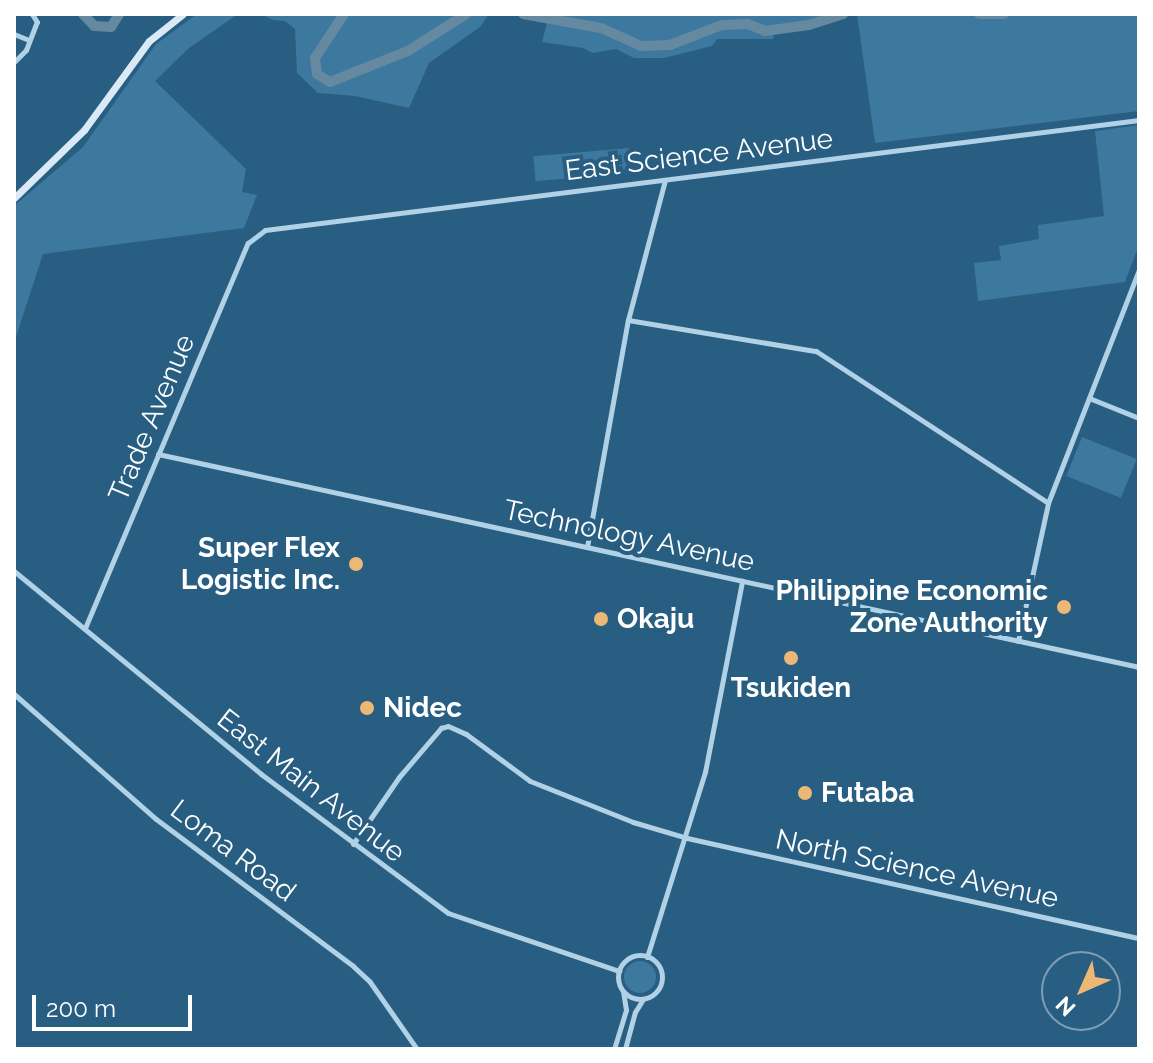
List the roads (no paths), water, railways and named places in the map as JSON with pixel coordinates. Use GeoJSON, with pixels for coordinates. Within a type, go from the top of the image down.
{"type":"FeatureCollection","features":[{"type":"Feature","properties":{"kind":"main road"},"geometry":{"type":"LineString","coordinates":[[14,198],[84,130],[149,41],[183,14]]}},
{"type":"Feature","properties":{"kind":"street"},"geometry":{"type":"LineString","coordinates":[[14,62],[26,50],[37,22],[32,14]]}},
{"type":"Feature","properties":{"kind":"street"},"geometry":{"type":"LineString","coordinates":[[14,34],[29,40]]}},
{"type":"Feature","properties":{"kind":"street","name":"East Science Avenue"},"geometry":{"type":"LineString","coordinates":[[265,230],[1139,120]]}},
{"type":"Feature","properties":{"kind":"street"},"geometry":{"type":"LineString","coordinates":[[587,547],[628,320],[665,180]]}},
{"type":"Feature","properties":{"kind":"street","name":"Trade Avenue"},"geometry":{"type":"LineString","coordinates":[[85,628],[248,243],[265,230]]}},
{"type":"Feature","properties":{"kind":"street"},"geometry":{"type":"LineString","coordinates":[[1018,641],[1048,503],[1139,270]]}},
{"type":"Feature","properties":{"kind":"street"},"geometry":{"type":"LineString","coordinates":[[628,320],[816,351],[1048,503]]}},
{"type":"Feature","properties":{"kind":"street"},"geometry":{"type":"LineString","coordinates":[[1089,398],[1139,418]]}},
{"type":"Feature","properties":{"kind":"street","name":"Technology Avenue"},"geometry":{"type":"LineString","coordinates":[[158,454],[1139,667]]}},
{"type":"Feature","properties":{"kind":"street","name":"East Main Avenue"},"geometry":{"type":"LineString","coordinates":[[14,571],[187,714],[353,844],[448,913],[619,971]]}},
{"type":"Feature","properties":{"kind":"street"},"geometry":{"type":"LineString","coordinates":[[647,957],[687,838],[705,772],[742,581]]}},
{"type":"Feature","properties":{"kind":"street","name":"Loma Road"},"geometry":{"type":"LineString","coordinates":[[14,694],[156,819],[353,966],[370,982],[417,1049]]}},
{"type":"Feature","properties":{"kind":"street","name":"North Science Avenue"},"geometry":{"type":"LineString","coordinates":[[353,844],[399,777],[441,728],[448,726],[466,734],[530,781],[559,795],[687,838],[1139,938]]}},
{"type":"Feature","properties":{"kind":"street"},"geometry":{"type":"LineString","coordinates":[[614,1049],[626,1010],[619,971],[631,957],[647,957],[659,966],[663,977],[656,993],[643,999],[635,1012],[625,1049]]}},
{"type":"Feature","properties":{"kind":"street"},"geometry":{"type":"LineString","coordinates":[[623,991],[631,997],[643,999]]}},
{"type":"Feature","properties":{"kind":"waterway"},"geometry":{"type":"LineString","coordinates":[[83,14],[94,26],[111,27],[119,14]]}},
{"type":"Feature","properties":{"kind":"waterway"},"geometry":{"type":"LineString","coordinates":[[344,14],[315,58],[317,74],[330,82],[408,51],[466,14]]}},
{"type":"Feature","properties":{"kind":"waterway"},"geometry":{"type":"LineString","coordinates":[[523,14],[601,28],[641,46],[670,45],[722,25],[748,24],[765,31],[809,25],[843,14]]}},
{"type":"Feature","properties":{"kind":"waterway"},"geometry":{"type":"LineString","coordinates":[[979,14],[1004,14]]}},
{"type":"Feature","properties":{"kind":"place","name":"Super Flex Logistic Inc."},"geometry":{"type":"Point","coordinates":[356,564]}},
{"type":"Feature","properties":{"kind":"place","name":"Philippine Economic Zone Authority"},"geometry":{"type":"Point","coordinates":[1064,607]}},
{"type":"Feature","properties":{"kind":"place","name":"Okaju"},"geometry":{"type":"Point","coordinates":[601,619]}},
{"type":"Feature","properties":{"kind":"place","name":"Tsukiden"},"geometry":{"type":"Point","coordinates":[791,658]}},
{"type":"Feature","properties":{"kind":"place","name":"Nidec"},"geometry":{"type":"Point","coordinates":[367,708]}},
{"type":"Feature","properties":{"kind":"place","name":"Futaba"},"geometry":{"type":"Point","coordinates":[805,793]}}]}
